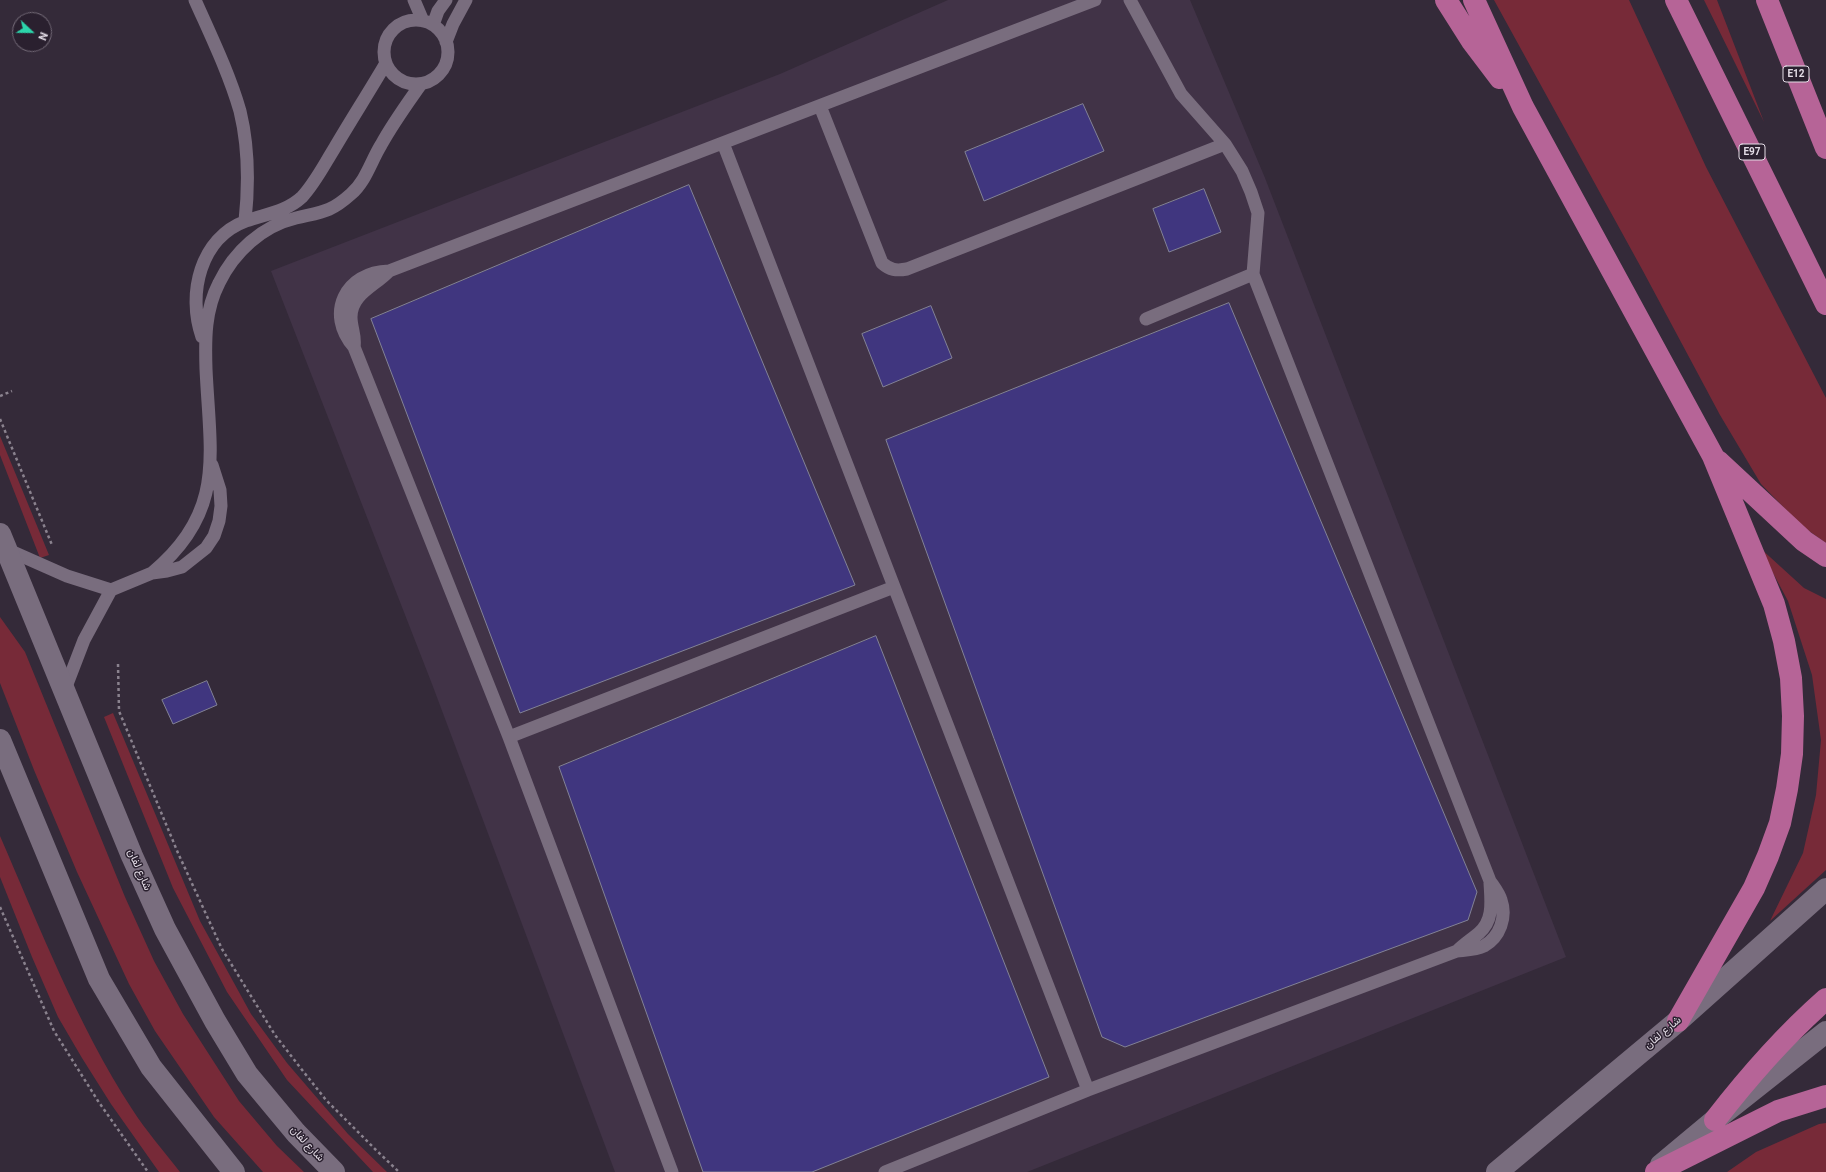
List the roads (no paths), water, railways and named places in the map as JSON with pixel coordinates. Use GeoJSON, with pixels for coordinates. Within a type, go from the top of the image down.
{"type":"FeatureCollection","features":[{"type":"Feature","properties":{"kind":"highway"},"geometry":{"type":"LineString","coordinates":[[1446,0],[1472,41],[1523,107]]}},
{"type":"Feature","properties":{"kind":"highway"},"geometry":{"type":"LineString","coordinates":[[1474,0],[1523,107],[1713,456],[1774,604],[1784,641],[1791,678],[1793,716],[1792,754],[1780,823],[1754,888],[1678,1020]]}},
{"type":"Feature","properties":{"kind":"highway","name":"E97"},"geometry":{"type":"LineString","coordinates":[[1676,0],[1826,304]]}},
{"type":"Feature","properties":{"kind":"highway","name":"E12"},"geometry":{"type":"LineString","coordinates":[[1767,0],[1826,148]]}},
{"type":"Feature","properties":{"kind":"highway"},"geometry":{"type":"LineString","coordinates":[[1713,456],[1804,541],[1826,556]]}},
{"type":"Feature","properties":{"kind":"highway"},"geometry":{"type":"LineString","coordinates":[[1715,1120],[1769,1053],[1826,999]]}},
{"type":"Feature","properties":{"kind":"highway"},"geometry":{"type":"LineString","coordinates":[[1656,1172],[1778,1111],[1826,1096]]}},
{"type":"Feature","properties":{"kind":"street","name":"شارع لفان"},"geometry":{"type":"LineString","coordinates":[[3,542],[132,856],[165,929],[215,1021],[247,1074],[296,1133],[334,1172]]}},
{"type":"Feature","properties":{"kind":"street"},"geometry":{"type":"LineString","coordinates":[[0,740],[100,979],[151,1067],[234,1172]]}},
{"type":"Feature","properties":{"kind":"street","name":"شارع لفان"},"geometry":{"type":"LineString","coordinates":[[1497,1172],[1678,1020],[1826,890]]}},
{"type":"Feature","properties":{"kind":"street"},"geometry":{"type":"LineString","coordinates":[[1653,1172],[1715,1120],[1826,1032]]}},
{"type":"Feature","properties":{"kind":"lane"},"geometry":{"type":"LineString","coordinates":[[195,0],[231,85],[240,111],[248,166],[248,194],[245,221]]}},
{"type":"Feature","properties":{"kind":"lane"},"geometry":{"type":"LineString","coordinates":[[414,0],[428,23],[441,32],[446,42],[448,53],[446,64],[440,74],[421,84],[410,84],[400,80],[391,72],[386,63],[384,52],[386,41],[392,31],[406,23],[428,23]]}},
{"type":"Feature","properties":{"kind":"lane"},"geometry":{"type":"LineString","coordinates":[[428,23],[446,0]]}},
{"type":"Feature","properties":{"kind":"lane"},"geometry":{"type":"LineString","coordinates":[[446,42],[453,24],[466,0]]}},
{"type":"Feature","properties":{"kind":"lane"},"geometry":{"type":"LineString","coordinates":[[672,1172],[509,737],[354,348],[355,334],[351,319],[354,302],[389,271],[1095,0]]}},
{"type":"Feature","properties":{"kind":"lane"},"geometry":{"type":"LineString","coordinates":[[885,1172],[1088,1090],[1457,951],[1481,932],[1486,926],[1491,911],[1490,881],[1254,274],[1258,213],[1251,192],[1242,171],[1225,144],[1181,94],[1130,0]]}},
{"type":"Feature","properties":{"kind":"lane"},"geometry":{"type":"LineString","coordinates":[[205,344],[197,314],[196,299],[201,268],[208,254],[218,241],[245,221],[280,211],[301,197],[317,176],[386,63]]}},
{"type":"Feature","properties":{"kind":"lane"},"geometry":{"type":"LineString","coordinates":[[152,573],[178,548],[195,525],[203,505],[208,484],[210,461],[205,344],[206,323],[211,302],[219,283],[229,265],[243,249],[258,236],[276,225],[327,211],[341,203],[353,193],[362,181],[390,128],[421,84]]}},
{"type":"Feature","properties":{"kind":"lane"},"geometry":{"type":"LineString","coordinates":[[820,106],[882,263],[897,271],[907,269],[1225,144]]}},
{"type":"Feature","properties":{"kind":"lane"},"geometry":{"type":"LineString","coordinates":[[723,143],[1088,1090]]}},
{"type":"Feature","properties":{"kind":"lane"},"geometry":{"type":"LineString","coordinates":[[291,205],[297,218]]}},
{"type":"Feature","properties":{"kind":"lane"},"geometry":{"type":"LineString","coordinates":[[1146,319],[1254,274]]}},
{"type":"Feature","properties":{"kind":"lane"},"geometry":{"type":"LineString","coordinates":[[64,692],[84,640],[111,590],[152,573],[167,572],[182,567],[206,548],[214,536],[219,521],[221,506],[220,490],[210,461]]}},
{"type":"Feature","properties":{"kind":"lane"},"geometry":{"type":"LineString","coordinates":[[3,542],[67,576],[111,590]]}},
{"type":"Feature","properties":{"kind":"lane"},"geometry":{"type":"LineString","coordinates":[[509,737],[894,587]]}}]}
